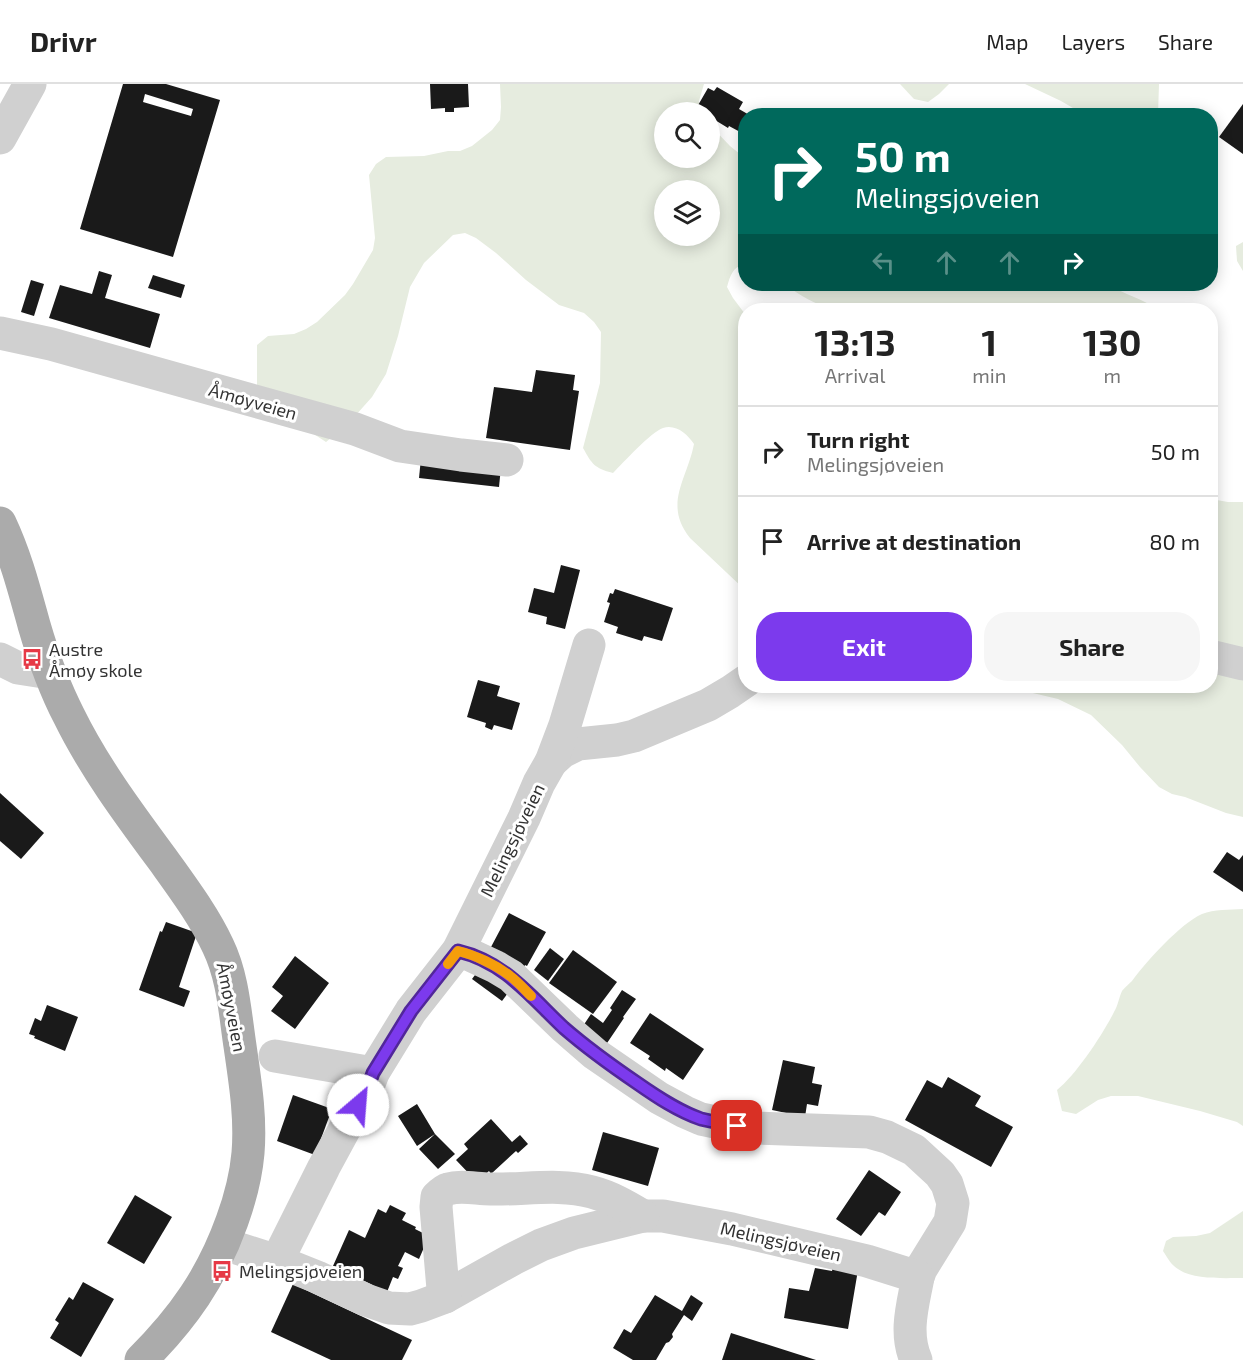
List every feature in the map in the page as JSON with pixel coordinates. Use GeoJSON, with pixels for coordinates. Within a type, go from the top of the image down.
{"type":"FeatureCollection","features":[{"type":"Feature","properties":{"kind":"main road","name":"Åmøyveien"},"geometry":{"type":"LineString","coordinates":[[0,523],[9,541],[50,673],[69,716],[111,788],[194,906],[218,945],[226,964],[232,991],[249,1124],[248,1154],[243,1183],[224,1244],[212,1269],[189,1305],[141,1360]]}},
{"type":"Feature","properties":{"kind":"street"},"geometry":{"type":"LineString","coordinates":[[0,138],[30,84]]}},
{"type":"Feature","properties":{"kind":"street","name":"Åmøyveien"},"geometry":{"type":"LineString","coordinates":[[0,333],[62,347],[355,429],[400,446],[507,460]]}},
{"type":"Feature","properties":{"kind":"street","name":"Melingsjøveien"},"geometry":{"type":"LineString","coordinates":[[277,1261],[373,1073],[411,1011],[458,951],[551,762],[565,725],[589,645]]}},
{"type":"Feature","properties":{"kind":"street"},"geometry":{"type":"LineString","coordinates":[[1218,658],[1243,664]]}},
{"type":"Feature","properties":{"kind":"street"},"geometry":{"type":"LineString","coordinates":[[0,659],[18,668],[50,673]]}},
{"type":"Feature","properties":{"kind":"street","name":"Melingsjøveien"},"geometry":{"type":"LineString","coordinates":[[551,762],[562,752],[578,744],[634,736],[708,705],[738,686]]}},
{"type":"Feature","properties":{"kind":"street"},"geometry":{"type":"LineString","coordinates":[[458,951],[511,976],[595,1054],[659,1098],[701,1119],[754,1128],[868,1132],[887,1137],[914,1150],[940,1174],[947,1184],[953,1203],[950,1222],[918,1277],[909,1328],[911,1348],[916,1360]]}},
{"type":"Feature","properties":{"kind":"street"},"geometry":{"type":"LineString","coordinates":[[274,1056],[373,1073]]}},
{"type":"Feature","properties":{"kind":"street","name":"Melingsjøveien"},"geometry":{"type":"LineString","coordinates":[[445,1297],[436,1207],[437,1197],[447,1189],[571,1188],[617,1200],[643,1216]]}},
{"type":"Feature","properties":{"kind":"street","name":"Melingsjøveien"},"geometry":{"type":"LineString","coordinates":[[224,1244],[277,1261],[366,1300],[389,1308],[410,1309],[445,1297],[541,1245],[574,1233],[643,1216],[663,1216],[732,1229],[867,1261],[918,1277]]}},
{"type":"Feature","properties":{"kind":"shaded area"},"geometry":{"type":"Polygon","coordinates":[[[500,84],[704,84],[699,102],[654,102],[654,168],[720,168],[720,136],[738,152],[738,267],[731,275],[727,287],[738,305],[738,583],[690,538],[678,514],[679,492],[694,444],[691,440],[677,429],[663,428],[645,441],[613,473],[594,465],[583,448],[600,383],[601,332],[584,313],[559,305],[496,253],[465,233],[453,235],[424,263],[410,287],[386,374],[372,397],[347,425],[326,442],[257,393],[257,345],[268,336],[294,334],[317,322],[345,295],[373,250],[375,238],[369,175],[376,164],[386,157],[424,156],[460,151],[472,146],[492,130],[500,120],[500,84]]]}},
{"type":"Feature","properties":{"kind":"shaded area"},"geometry":{"type":"Polygon","coordinates":[[[900,84],[949,84],[928,102],[914,99],[900,84]]]}},
{"type":"Feature","properties":{"kind":"shaded area"},"geometry":{"type":"Polygon","coordinates":[[[1025,84],[1159,84],[1158,108],[1073,108],[1025,84]]]}},
{"type":"Feature","properties":{"kind":"shaded area"},"geometry":{"type":"Polygon","coordinates":[[[1243,242],[1243,271],[1237,261],[1236,246],[1243,242]]]}},
{"type":"Feature","properties":{"kind":"shaded area"},"geometry":{"type":"Polygon","coordinates":[[[794,291],[1121,291],[1147,303],[816,303],[794,291]]]}},
{"type":"Feature","properties":{"kind":"shaded area"},"geometry":{"type":"Polygon","coordinates":[[[1218,500],[1243,502],[1243,817],[1172,794],[1159,787],[1122,745],[1091,715],[1058,699],[1033,693],[1218,693],[1218,500]]]}},
{"type":"Feature","properties":{"kind":"shaded area"},"geometry":{"type":"Polygon","coordinates":[[[1243,909],[1243,1126],[1237,1122],[1200,1111],[1138,1096],[1111,1096],[1098,1100],[1076,1114],[1062,1111],[1057,1090],[1072,1075],[1096,1042],[1115,1010],[1122,991],[1155,954],[1174,934],[1202,914],[1217,910],[1243,909]]]}},
{"type":"Feature","properties":{"kind":"shaded area"},"geometry":{"type":"Polygon","coordinates":[[[1243,1211],[1243,1278],[1209,1278],[1184,1273],[1169,1261],[1163,1251],[1166,1241],[1173,1237],[1210,1233],[1243,1211]]]}},
{"type":"Feature","properties":{"kind":"building"},"geometry":{"type":"Polygon","coordinates":[[[123,84],[166,84],[220,100],[173,257],[80,229],[123,84]],[[145,94],[143,102],[191,116],[193,109],[145,94]]]}},
{"type":"Feature","properties":{"kind":"building"},"geometry":{"type":"Polygon","coordinates":[[[430,84],[468,84],[469,107],[454,108],[454,112],[445,112],[445,108],[431,109],[430,84]]]}},
{"type":"Feature","properties":{"kind":"building"},"geometry":{"type":"Polygon","coordinates":[[[717,87],[743,102],[738,108],[738,131],[720,123],[720,102],[700,102],[708,88],[714,91],[717,87]]]}},
{"type":"Feature","properties":{"kind":"building"},"geometry":{"type":"Polygon","coordinates":[[[1243,104],[1243,154],[1219,137],[1243,104]]]}},
{"type":"Feature","properties":{"kind":"building"},"geometry":{"type":"Polygon","coordinates":[[[99,271],[112,275],[105,298],[160,314],[150,348],[49,318],[60,285],[92,294],[99,271]]]}},
{"type":"Feature","properties":{"kind":"building"},"geometry":{"type":"Polygon","coordinates":[[[153,275],[185,285],[181,298],[148,288],[153,275]]]}},
{"type":"Feature","properties":{"kind":"building"},"geometry":{"type":"Polygon","coordinates":[[[31,280],[44,284],[34,316],[21,312],[31,280]]]}},
{"type":"Feature","properties":{"kind":"building"},"geometry":{"type":"Polygon","coordinates":[[[536,370],[575,375],[573,390],[579,391],[570,450],[486,438],[494,387],[532,392],[536,370]]]}},
{"type":"Feature","properties":{"kind":"building"},"geometry":{"type":"Polygon","coordinates":[[[421,458],[501,467],[499,487],[419,478],[421,458]]]}},
{"type":"Feature","properties":{"kind":"building"},"geometry":{"type":"Polygon","coordinates":[[[561,565],[580,570],[565,629],[546,624],[547,617],[528,612],[534,588],[554,593],[561,565]]]}},
{"type":"Feature","properties":{"kind":"building"},"geometry":{"type":"Polygon","coordinates":[[[615,589],[673,608],[662,641],[644,636],[642,641],[616,633],[618,627],[604,622],[610,603],[607,602],[610,593],[613,594],[615,589]]]}},
{"type":"Feature","properties":{"kind":"building"},"geometry":{"type":"Polygon","coordinates":[[[478,680],[500,686],[497,696],[520,703],[512,730],[494,725],[492,730],[485,727],[486,723],[467,717],[478,680]]]}},
{"type":"Feature","properties":{"kind":"building"},"geometry":{"type":"Polygon","coordinates":[[[0,793],[44,833],[21,859],[0,841],[0,793]]]}},
{"type":"Feature","properties":{"kind":"building"},"geometry":{"type":"Polygon","coordinates":[[[1227,852],[1239,860],[1243,855],[1243,892],[1213,872],[1227,852]]]}},
{"type":"Feature","properties":{"kind":"building"},"geometry":{"type":"Polygon","coordinates":[[[509,913],[546,932],[522,971],[491,947],[509,913]]]}},
{"type":"Feature","properties":{"kind":"building"},"geometry":{"type":"Polygon","coordinates":[[[166,922],[197,933],[179,987],[190,991],[184,1007],[139,990],[160,931],[162,932],[166,922]]]}},
{"type":"Feature","properties":{"kind":"building"},"geometry":{"type":"Polygon","coordinates":[[[550,948],[564,959],[548,981],[534,970],[550,948]]]}},
{"type":"Feature","properties":{"kind":"building"},"geometry":{"type":"Polygon","coordinates":[[[573,950],[617,982],[593,1014],[549,983],[573,950]]]}},
{"type":"Feature","properties":{"kind":"building"},"geometry":{"type":"Polygon","coordinates":[[[295,956],[329,983],[295,1029],[271,1011],[283,996],[272,987],[295,956]]]}},
{"type":"Feature","properties":{"kind":"building"},"geometry":{"type":"Polygon","coordinates":[[[481,967],[511,989],[502,1001],[472,979],[481,967]]]}},
{"type":"Feature","properties":{"kind":"building"},"geometry":{"type":"Polygon","coordinates":[[[622,990],[636,999],[603,1049],[579,1032],[591,1014],[603,1023],[622,990]]]}},
{"type":"Feature","properties":{"kind":"building"},"geometry":{"type":"Polygon","coordinates":[[[47,1005],[78,1017],[65,1051],[29,1034],[35,1018],[41,1021],[47,1005]]]}},
{"type":"Feature","properties":{"kind":"building"},"geometry":{"type":"Polygon","coordinates":[[[650,1013],[704,1049],[683,1080],[666,1068],[665,1071],[648,1059],[650,1056],[630,1043],[650,1013]]]}},
{"type":"Feature","properties":{"kind":"building"},"geometry":{"type":"Polygon","coordinates":[[[783,1060],[815,1067],[812,1083],[822,1085],[818,1106],[807,1104],[805,1117],[772,1110],[783,1060]]]}},
{"type":"Feature","properties":{"kind":"building"},"geometry":{"type":"Polygon","coordinates":[[[948,1077],[981,1096],[975,1106],[1013,1127],[991,1167],[905,1120],[927,1080],[942,1088],[948,1077]]]}},
{"type":"Feature","properties":{"kind":"building"},"geometry":{"type":"Polygon","coordinates":[[[293,1095],[332,1109],[315,1155],[277,1141],[293,1095]]]}},
{"type":"Feature","properties":{"kind":"building"},"geometry":{"type":"Polygon","coordinates":[[[417,1104],[435,1134],[417,1146],[398,1116],[417,1104]]]}},
{"type":"Feature","properties":{"kind":"building"},"geometry":{"type":"Polygon","coordinates":[[[491,1119],[512,1142],[520,1135],[528,1144],[518,1153],[516,1151],[491,1174],[489,1171],[477,1182],[456,1160],[468,1149],[464,1144],[491,1119]]]}},
{"type":"Feature","properties":{"kind":"building"},"geometry":{"type":"Polygon","coordinates":[[[603,1132],[659,1148],[648,1186],[592,1170],[603,1132]]]}},
{"type":"Feature","properties":{"kind":"building"},"geometry":{"type":"Polygon","coordinates":[[[435,1134],[455,1154],[438,1169],[419,1149],[435,1134]]]}},
{"type":"Feature","properties":{"kind":"building"},"geometry":{"type":"Polygon","coordinates":[[[869,1170],[901,1192],[885,1216],[879,1212],[861,1236],[836,1219],[869,1170]]]}},
{"type":"Feature","properties":{"kind":"building"},"geometry":{"type":"Polygon","coordinates":[[[135,1195],[172,1217],[144,1264],[107,1243],[135,1195]]]}},
{"type":"Feature","properties":{"kind":"building"},"geometry":{"type":"Polygon","coordinates":[[[390,1205],[406,1213],[402,1220],[429,1236],[419,1259],[405,1252],[398,1266],[403,1268],[398,1279],[393,1277],[387,1292],[333,1266],[349,1230],[365,1238],[378,1209],[386,1213],[390,1205]]]}},
{"type":"Feature","properties":{"kind":"building"},"geometry":{"type":"Polygon","coordinates":[[[833,1266],[858,1270],[848,1329],[784,1318],[789,1288],[809,1291],[815,1268],[832,1271],[833,1266]]]}},
{"type":"Feature","properties":{"kind":"building"},"geometry":{"type":"Polygon","coordinates":[[[83,1282],[114,1299],[81,1357],[50,1338],[59,1323],[55,1320],[69,1297],[73,1300],[83,1282]]]}},
{"type":"Feature","properties":{"kind":"building"},"geometry":{"type":"Polygon","coordinates":[[[293,1284],[412,1340],[402,1360],[331,1360],[271,1332],[293,1284]]]}},
{"type":"Feature","properties":{"kind":"building"},"geometry":{"type":"Polygon","coordinates":[[[655,1295],[682,1311],[691,1295],[703,1303],[692,1321],[684,1315],[672,1334],[673,1337],[666,1343],[656,1360],[633,1360],[613,1348],[624,1329],[631,1333],[655,1295]]]}},
{"type":"Feature","properties":{"kind":"building"},"geometry":{"type":"Polygon","coordinates":[[[731,1333],[816,1360],[722,1360],[731,1333]]]}},
{"type":"Feature","properties":{"kind":"slow traffic"},"geometry":{"type":"LineString","coordinates":[[448,964],[458,951],[466,953],[511,976],[531,996]]}},
{"type":"Feature","properties":{"kind":"place","name":"Austre Åmøy skole"},"geometry":{"type":"Point","coordinates":[32,659]}},
{"type":"Feature","properties":{"kind":"place","name":"Melingsjøveien"},"geometry":{"type":"Point","coordinates":[222,1271]}},
{"type":"Feature","properties":{"kind":"route"},"geometry":{"type":"LineString","coordinates":[[358,1105],[373,1073],[411,1011],[458,951],[511,976],[595,1054],[659,1098],[701,1119],[737,1126]]}}]}
